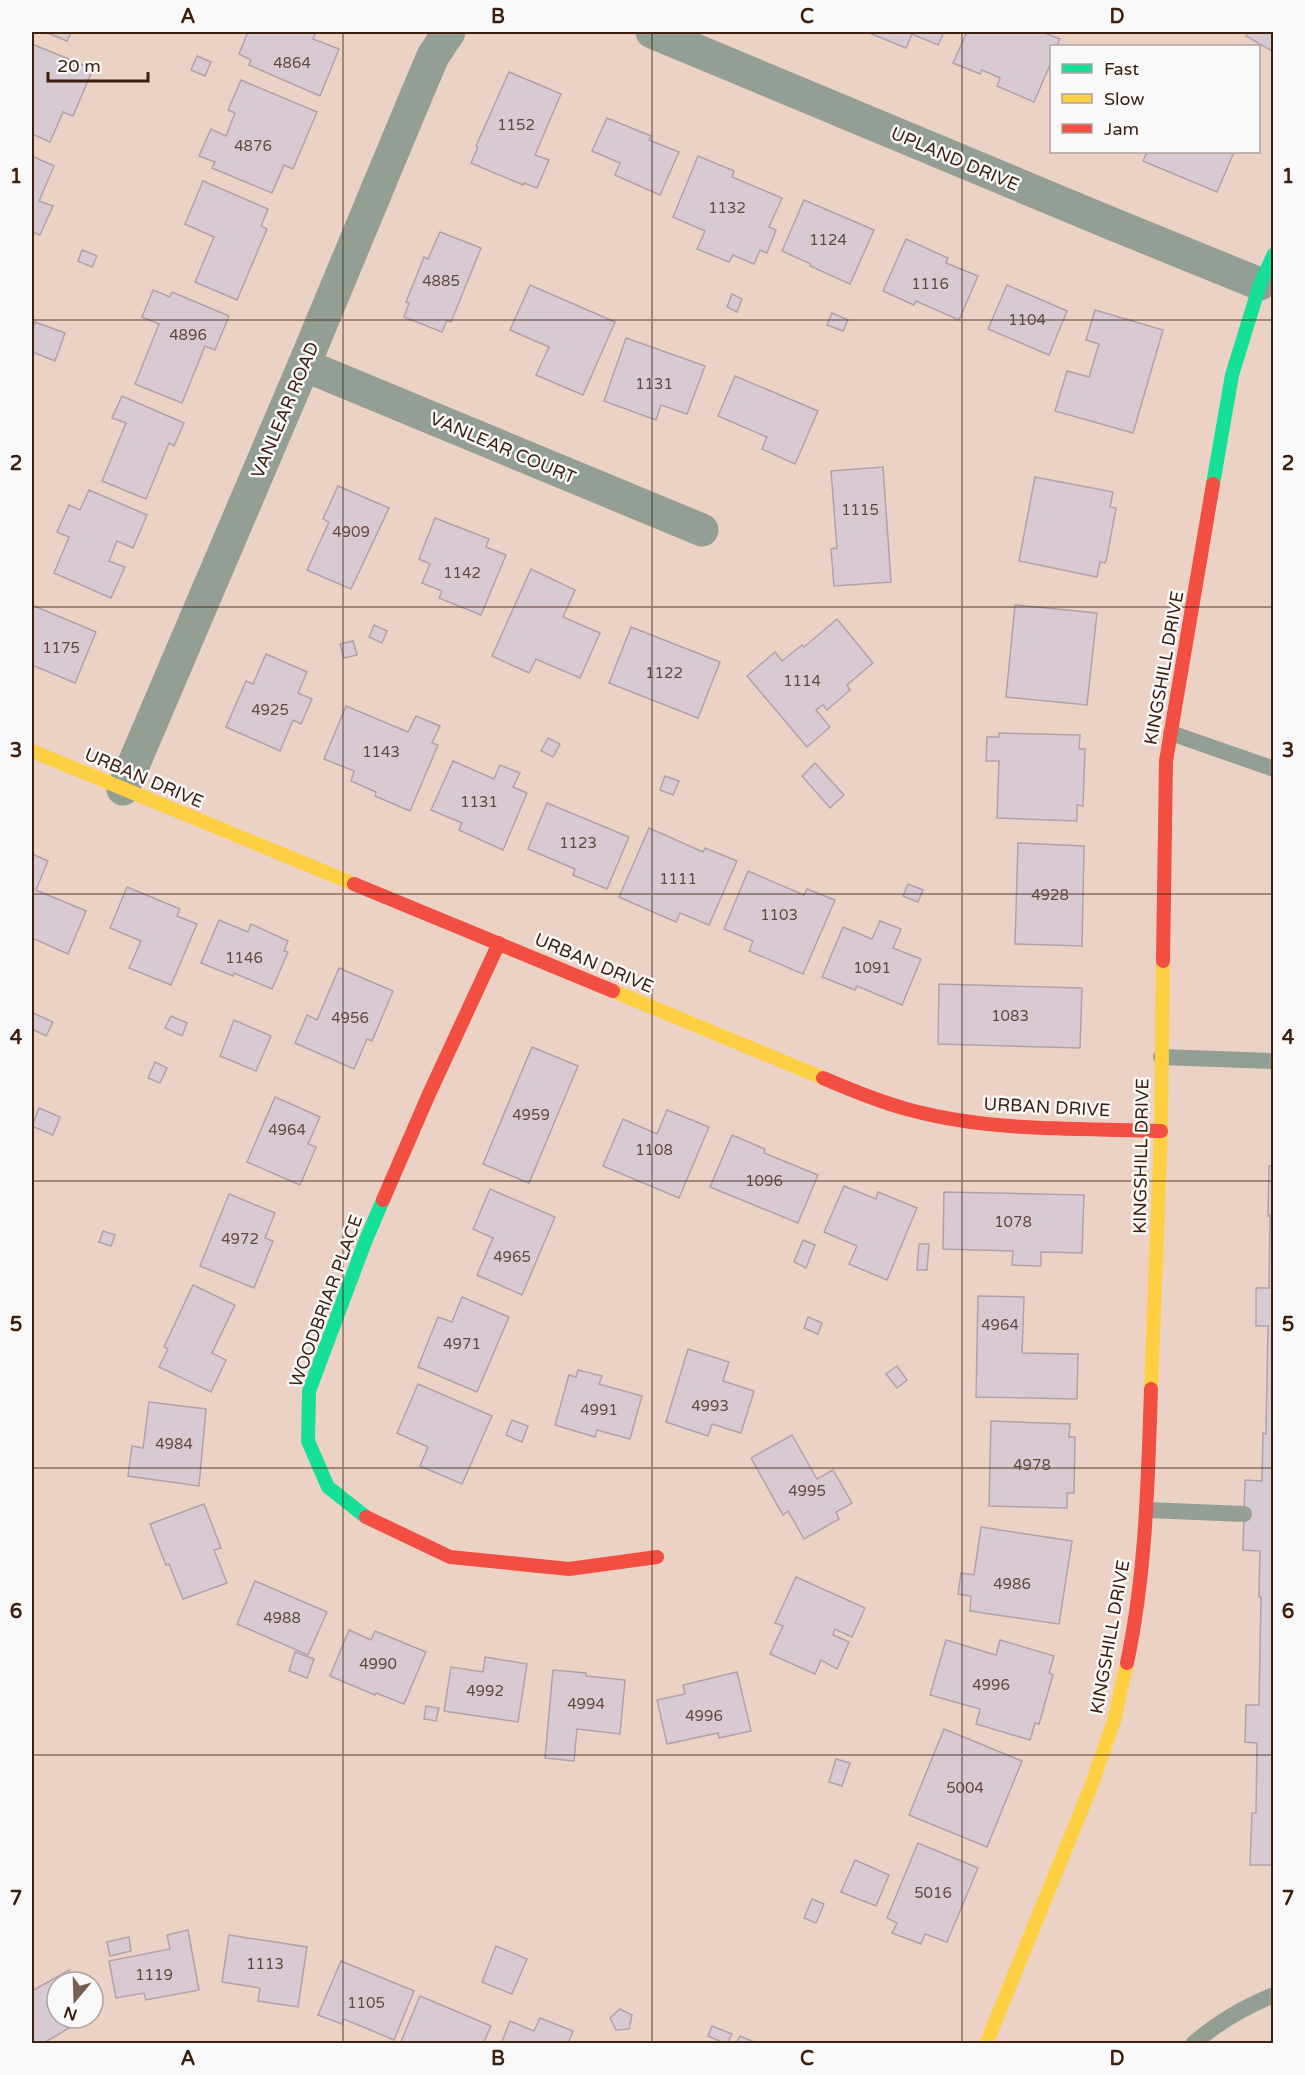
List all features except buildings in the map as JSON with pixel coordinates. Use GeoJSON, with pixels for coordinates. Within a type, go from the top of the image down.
{"type":"FeatureCollection","features":[{"type":"Feature","properties":{"kind":"street","name":"VANLEAR ROAD"},"geometry":{"type":"LineString","coordinates":[[123,789],[420,86],[433,56],[449,32]]}},
{"type":"Feature","properties":{"kind":"street","name":"UPLAND DRIVE"},"geometry":{"type":"LineString","coordinates":[[652,32],[1260,284]]}},
{"type":"Feature","properties":{"kind":"street","name":"KINGSHILL DRIVE"},"geometry":{"type":"LineString","coordinates":[[986,2043],[1090,1788],[1114,1721],[1141,1579],[1147,1510],[1161,1131],[1166,761],[1232,375],[1260,284],[1274,254]]}},
{"type":"Feature","properties":{"kind":"street","name":"VANLEAR COURT"},"geometry":{"type":"LineString","coordinates":[[304,365],[702,530]]}},
{"type":"Feature","properties":{"kind":"street","name":"URBAN DRIVE"},"geometry":{"type":"LineString","coordinates":[[32,751],[883,1103],[944,1119],[1161,1131]]}},
{"type":"Feature","properties":{"kind":"street","name":"WOODBRIAR PLACE"},"geometry":{"type":"LineString","coordinates":[[499,944],[429,1094],[365,1242],[309,1391],[308,1441],[328,1487],[368,1519],[450,1557],[569,1569],[657,1557]]}},
{"type":"Feature","properties":{"kind":"lane"},"geometry":{"type":"LineString","coordinates":[[1171,733],[1274,769]]}},
{"type":"Feature","properties":{"kind":"lane"},"geometry":{"type":"LineString","coordinates":[[1161,1057],[1274,1061]]}},
{"type":"Feature","properties":{"kind":"lane"},"geometry":{"type":"LineString","coordinates":[[1147,1510],[1244,1514]]}},
{"type":"Feature","properties":{"kind":"lane"},"geometry":{"type":"LineString","coordinates":[[1193,2043],[1210,2029],[1254,2003],[1274,1995]]}},
{"type":"Feature","properties":{"kind":"traffic: fast"},"geometry":{"type":"LineString","coordinates":[[1213,484],[1232,375],[1260,284],[1274,254]]}},
{"type":"Feature","properties":{"kind":"traffic: fast"},"geometry":{"type":"LineString","coordinates":[[366,1517],[328,1487],[308,1441],[309,1391],[383,1200]]}},
{"type":"Feature","properties":{"kind":"traffic: slow"},"geometry":{"type":"LineString","coordinates":[[32,751],[354,884]]}},
{"type":"Feature","properties":{"kind":"traffic: slow"},"geometry":{"type":"LineString","coordinates":[[1151,1389],[1161,1131],[1163,961]]}},
{"type":"Feature","properties":{"kind":"traffic: slow"},"geometry":{"type":"LineString","coordinates":[[613,991],[823,1078]]}},
{"type":"Feature","properties":{"kind":"traffic: slow"},"geometry":{"type":"LineString","coordinates":[[986,2044],[1090,1789],[1114,1721],[1127,1663]]}},
{"type":"Feature","properties":{"kind":"traffic: jam"},"geometry":{"type":"LineString","coordinates":[[1163,961],[1166,761],[1213,484]]}},
{"type":"Feature","properties":{"kind":"traffic: jam"},"geometry":{"type":"LineString","coordinates":[[354,884],[613,991]]}},
{"type":"Feature","properties":{"kind":"traffic: jam"},"geometry":{"type":"LineString","coordinates":[[383,1200],[499,943]]}},
{"type":"Feature","properties":{"kind":"traffic: jam"},"geometry":{"type":"LineString","coordinates":[[823,1078],[914,1111],[975,1123],[1037,1128],[1161,1131]]}},
{"type":"Feature","properties":{"kind":"traffic: jam"},"geometry":{"type":"LineString","coordinates":[[1127,1663],[1142,1561],[1151,1389]]}},
{"type":"Feature","properties":{"kind":"traffic: jam"},"geometry":{"type":"LineString","coordinates":[[366,1517],[450,1557],[569,1569],[657,1557]]}}]}
